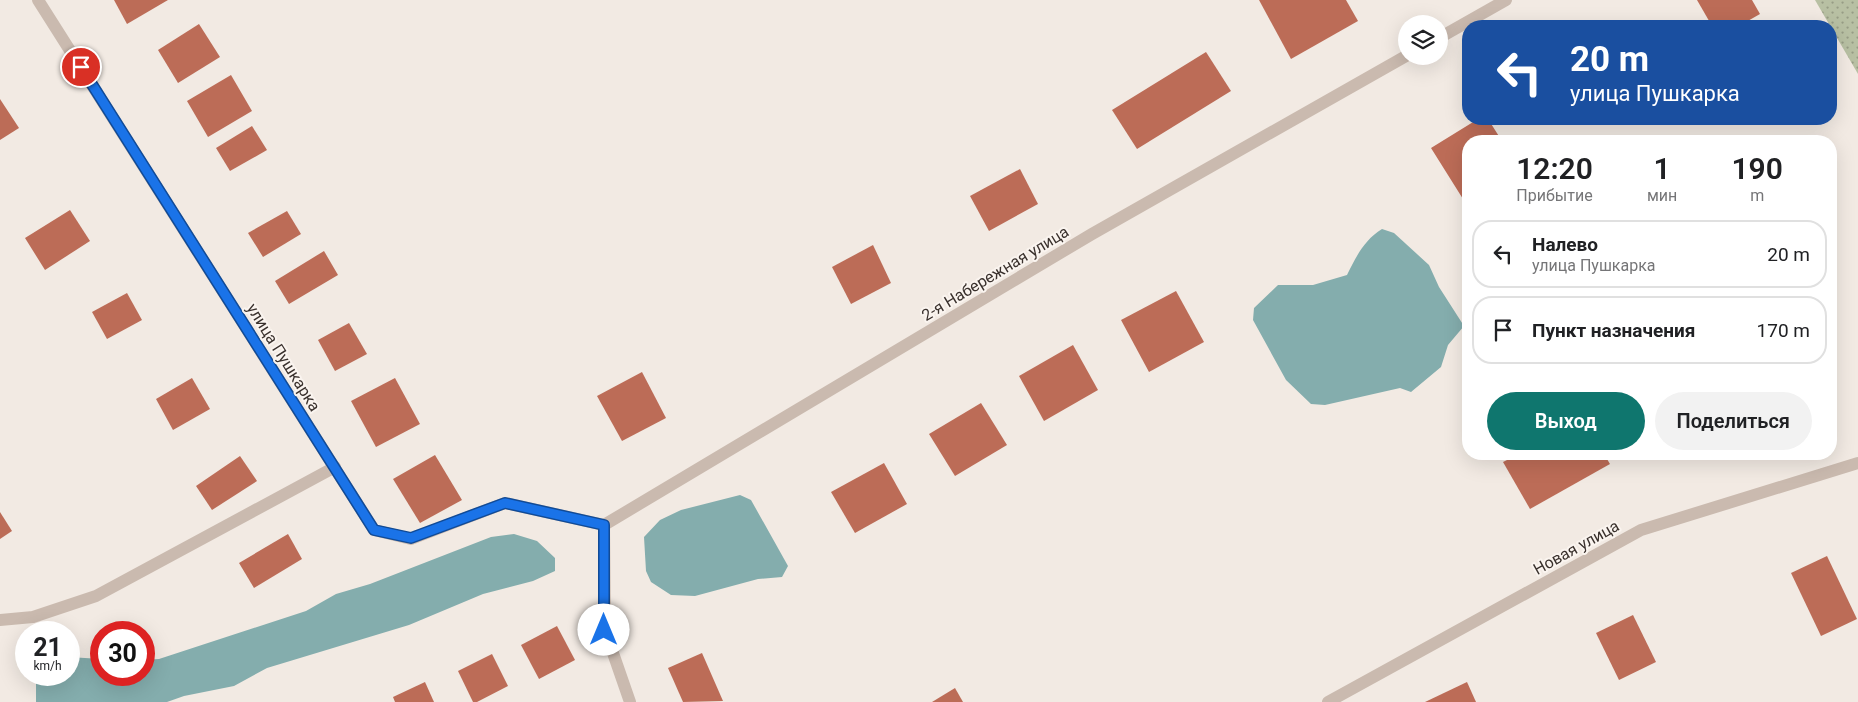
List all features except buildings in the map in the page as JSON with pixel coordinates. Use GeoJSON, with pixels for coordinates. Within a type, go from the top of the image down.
{"type":"FeatureCollection","features":[{"type":"Feature","properties":{"kind":"street","name":"улица Пушкарка"},"geometry":{"type":"LineString","coordinates":[[38,0],[374,530],[411,538],[505,503],[604,525]]}},
{"type":"Feature","properties":{"kind":"street"},"geometry":{"type":"LineString","coordinates":[[1471,20],[1506,0]]}},
{"type":"Feature","properties":{"kind":"street"},"geometry":{"type":"LineString","coordinates":[[1448,33],[1462,25]]}},
{"type":"Feature","properties":{"kind":"street","name":"2-я Набережная улица"},"geometry":{"type":"LineString","coordinates":[[604,525],[1092,234],[1398,61]]}},
{"type":"Feature","properties":{"kind":"street","name":"Новая улица"},"geometry":{"type":"LineString","coordinates":[[1328,702],[1641,530],[1858,463]]}},
{"type":"Feature","properties":{"kind":"street"},"geometry":{"type":"LineString","coordinates":[[0,620],[33,617],[96,596],[335,467]]}},
{"type":"Feature","properties":{"kind":"street"},"geometry":{"type":"LineString","coordinates":[[604,525],[604,630],[630,702]]}},
{"type":"Feature","properties":{"kind":"green space"},"geometry":{"type":"Polygon","coordinates":[[[1815,0],[1858,0],[1858,74],[1837,38],[1837,20],[1827,20],[1815,0]]]}},
{"type":"Feature","properties":{"kind":"water"},"geometry":{"type":"Polygon","coordinates":[[[1382,229],[1394,233],[1429,265],[1439,287],[1462,323],[1462,328],[1448,345],[1441,367],[1411,392],[1400,388],[1325,405],[1311,404],[1286,380],[1253,320],[1254,308],[1278,285],[1313,285],[1347,275],[1357,255],[1376,233],[1382,229]]]}},
{"type":"Feature","properties":{"kind":"water"},"geometry":{"type":"Polygon","coordinates":[[[740,495],[751,500],[788,566],[782,577],[758,579],[695,596],[671,595],[651,582],[646,571],[644,537],[660,520],[681,510],[740,495]]]}},
{"type":"Feature","properties":{"kind":"water"},"geometry":{"type":"Polygon","coordinates":[[[514,534],[537,541],[555,558],[555,571],[533,581],[483,594],[409,625],[267,668],[234,686],[184,696],[167,702],[36,702],[36,686],[80,686],[80,658],[90,658],[90,686],[155,686],[155,659],[306,611],[336,594],[370,584],[491,537],[514,534]]]}},
{"type":"Feature","properties":{"kind":"route"},"geometry":{"type":"LineString","coordinates":[[81,67],[374,530],[411,538],[505,503],[604,525],[604,630]]}}]}
